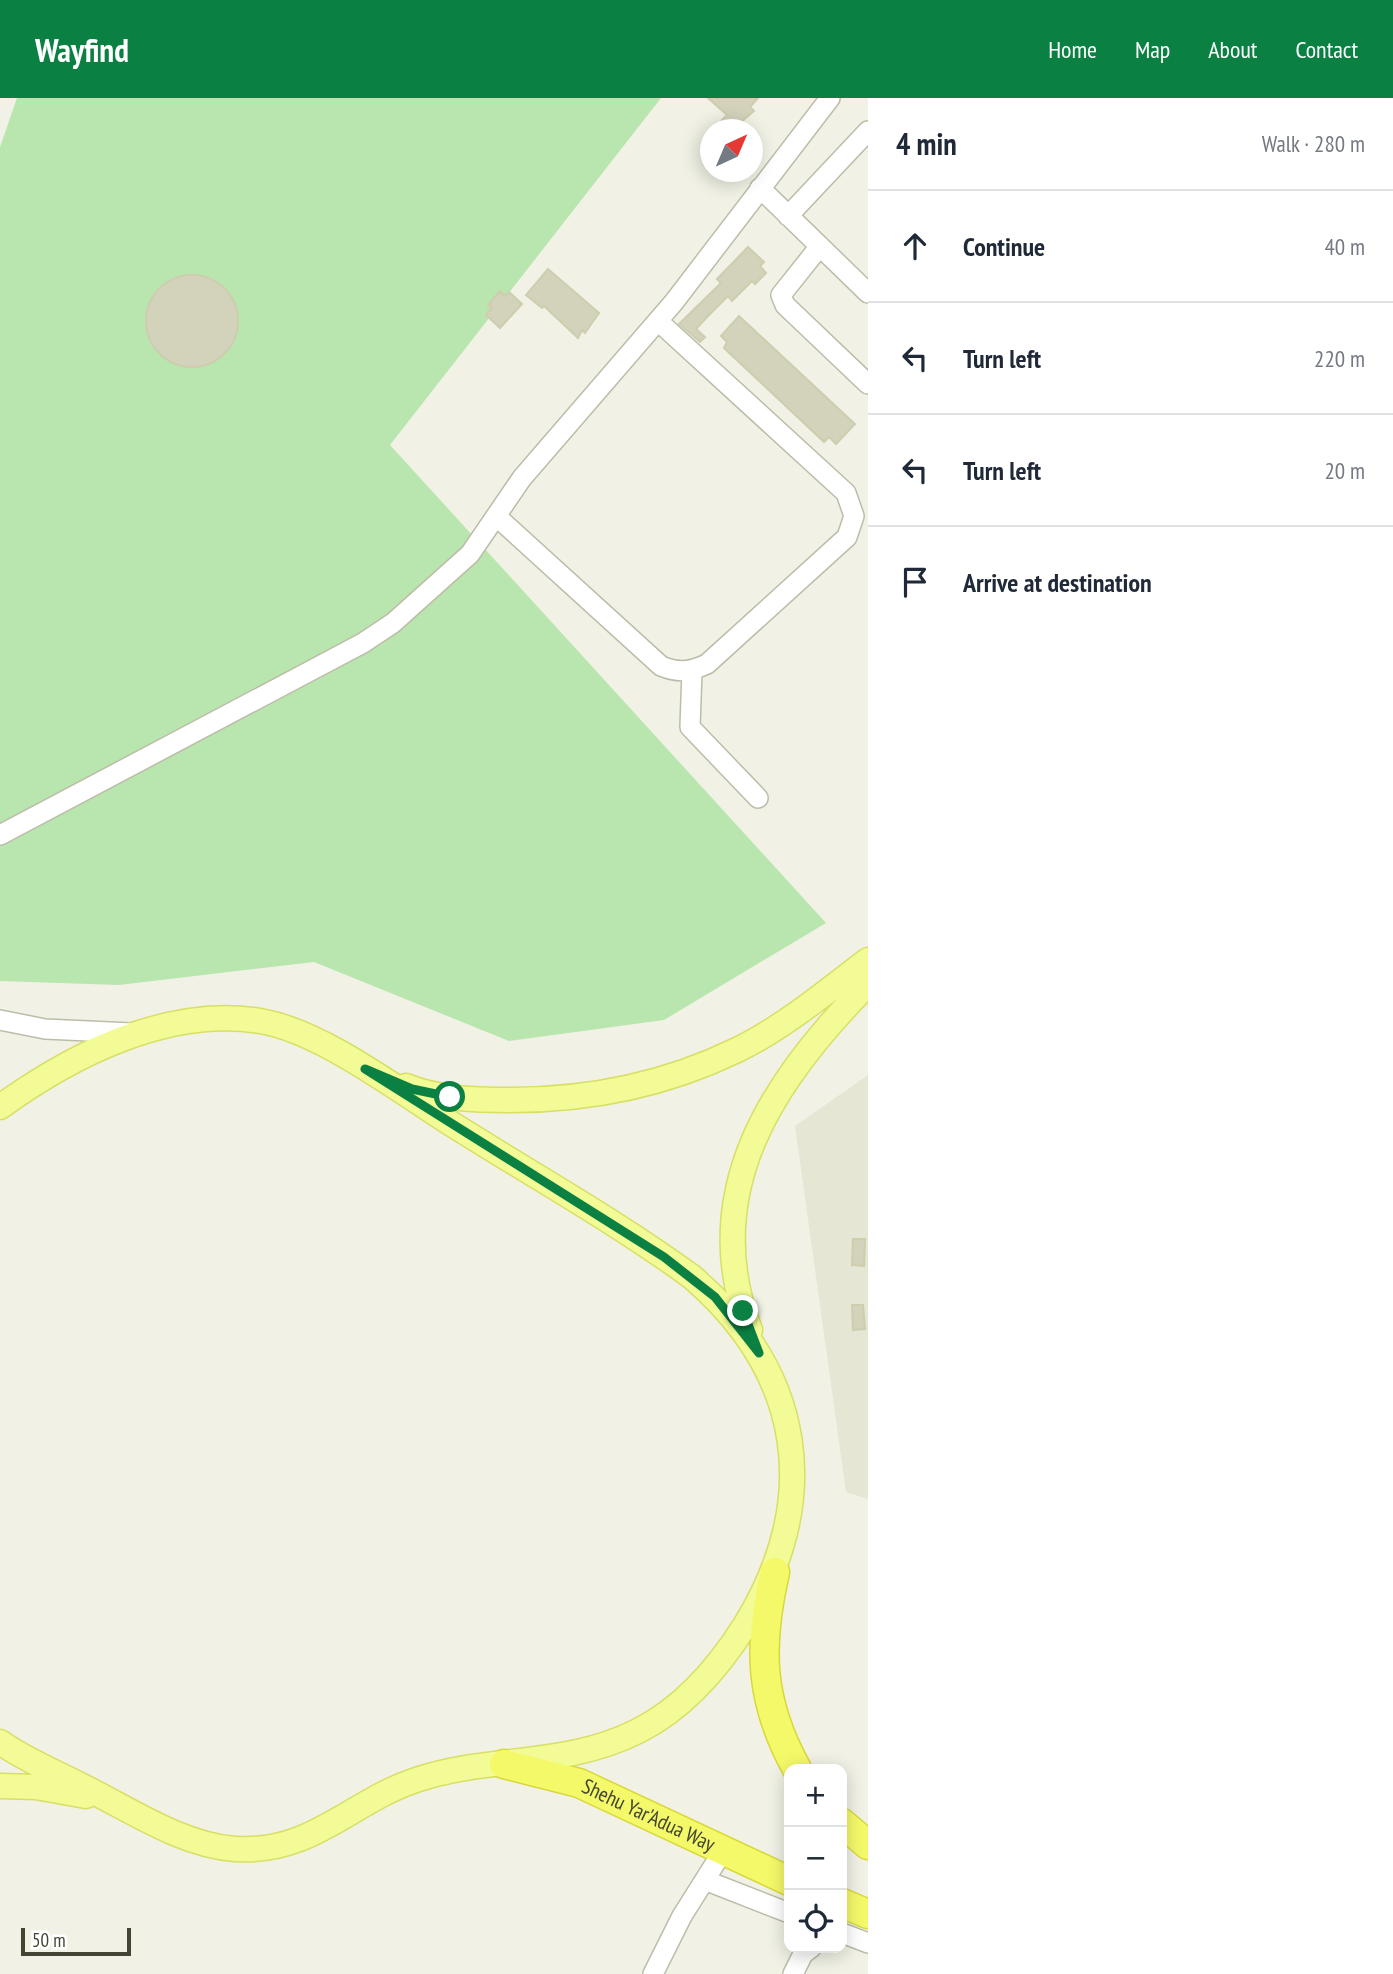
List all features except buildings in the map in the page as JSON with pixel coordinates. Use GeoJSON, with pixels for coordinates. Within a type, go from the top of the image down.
{"type":"FeatureCollection","features":[{"type":"Feature","properties":{"kind":"highway"},"geometry":{"type":"LineString","coordinates":[[775,1572],[765,1615],[765,1680],[772,1715],[795,1764]]}},
{"type":"Feature","properties":{"kind":"highway","name":"Shehu Yar'Adua Way"},"geometry":{"type":"LineString","coordinates":[[505,1764],[579,1783],[784,1879]]}},
{"type":"Feature","properties":{"kind":"highway"},"geometry":{"type":"LineString","coordinates":[[847,1827],[868,1845]]}},
{"type":"Feature","properties":{"kind":"highway"},"geometry":{"type":"LineString","coordinates":[[847,1905],[868,1914]]}},
{"type":"Feature","properties":{"kind":"main road"},"geometry":{"type":"LineString","coordinates":[[365,1069],[412,1089],[450,1097],[552,1100],[605,1094],[672,1077],[738,1050],[868,960]]}},
{"type":"Feature","properties":{"kind":"main road"},"geometry":{"type":"LineString","coordinates":[[0,1742],[177,1834],[209,1845],[260,1849],[287,1845],[316,1834],[412,1781],[443,1772],[578,1755],[639,1731],[688,1696],[713,1670],[738,1636],[775,1572],[793,1494],[794,1457],[788,1421],[740,1301],[731,1253],[734,1202],[743,1172],[770,1107],[823,1030],[868,985]]}},
{"type":"Feature","properties":{"kind":"main road"},"geometry":{"type":"LineString","coordinates":[[0,1107],[73,1060],[143,1032],[231,1019],[260,1021],[287,1028],[365,1069],[664,1257],[715,1297],[759,1353]]}},
{"type":"Feature","properties":{"kind":"main road"},"geometry":{"type":"LineString","coordinates":[[0,1786],[71,1793],[119,1804]]}},
{"type":"Feature","properties":{"kind":"street"},"geometry":{"type":"LineString","coordinates":[[0,835],[362,643],[393,623],[470,554],[522,478],[658,321],[830,98]]}},
{"type":"Feature","properties":{"kind":"street"},"geometry":{"type":"LineString","coordinates":[[788,216],[868,131]]}},
{"type":"Feature","properties":{"kind":"street"},"geometry":{"type":"LineString","coordinates":[[760,188],[868,293]]}},
{"type":"Feature","properties":{"kind":"street"},"geometry":{"type":"LineString","coordinates":[[820,246],[781,295],[785,305],[868,384]]}},
{"type":"Feature","properties":{"kind":"street"},"geometry":{"type":"LineString","coordinates":[[496,516],[661,666],[674,672],[692,671],[707,664],[847,537],[854,516],[846,493],[658,321]]}},
{"type":"Feature","properties":{"kind":"street"},"geometry":{"type":"LineString","coordinates":[[692,671],[690,727],[758,798]]}},
{"type":"Feature","properties":{"kind":"street"},"geometry":{"type":"LineString","coordinates":[[0,1020],[44,1029],[143,1032]]}},
{"type":"Feature","properties":{"kind":"street"},"geometry":{"type":"LineString","coordinates":[[653,1974],[682,1916],[707,1881],[723,1851]]}},
{"type":"Feature","properties":{"kind":"street"},"geometry":{"type":"LineString","coordinates":[[707,1881],[784,1911]]}},
{"type":"Feature","properties":{"kind":"street"},"geometry":{"type":"LineString","coordinates":[[847,1935],[868,1943]]}},
{"type":"Feature","properties":{"kind":"street"},"geometry":{"type":"LineString","coordinates":[[793,1974],[804,1953]]}},
{"type":"Feature","properties":{"kind":"shaded area"},"geometry":{"type":"Polygon","coordinates":[[[868,1075],[868,1499],[846,1492],[795,1126],[868,1075]]]}},
{"type":"Feature","properties":{"kind":"green space"},"geometry":{"type":"Polygon","coordinates":[[[17,98],[661,98],[390,445],[826,923],[664,1020],[509,1041],[314,962],[119,985],[0,981],[0,147],[17,98]]]}},
{"type":"Feature","properties":{"kind":"route"},"geometry":{"type":"LineString","coordinates":[[450,1097],[412,1089],[365,1069],[692,1277],[715,1297],[759,1353],[743,1311]]}}]}
